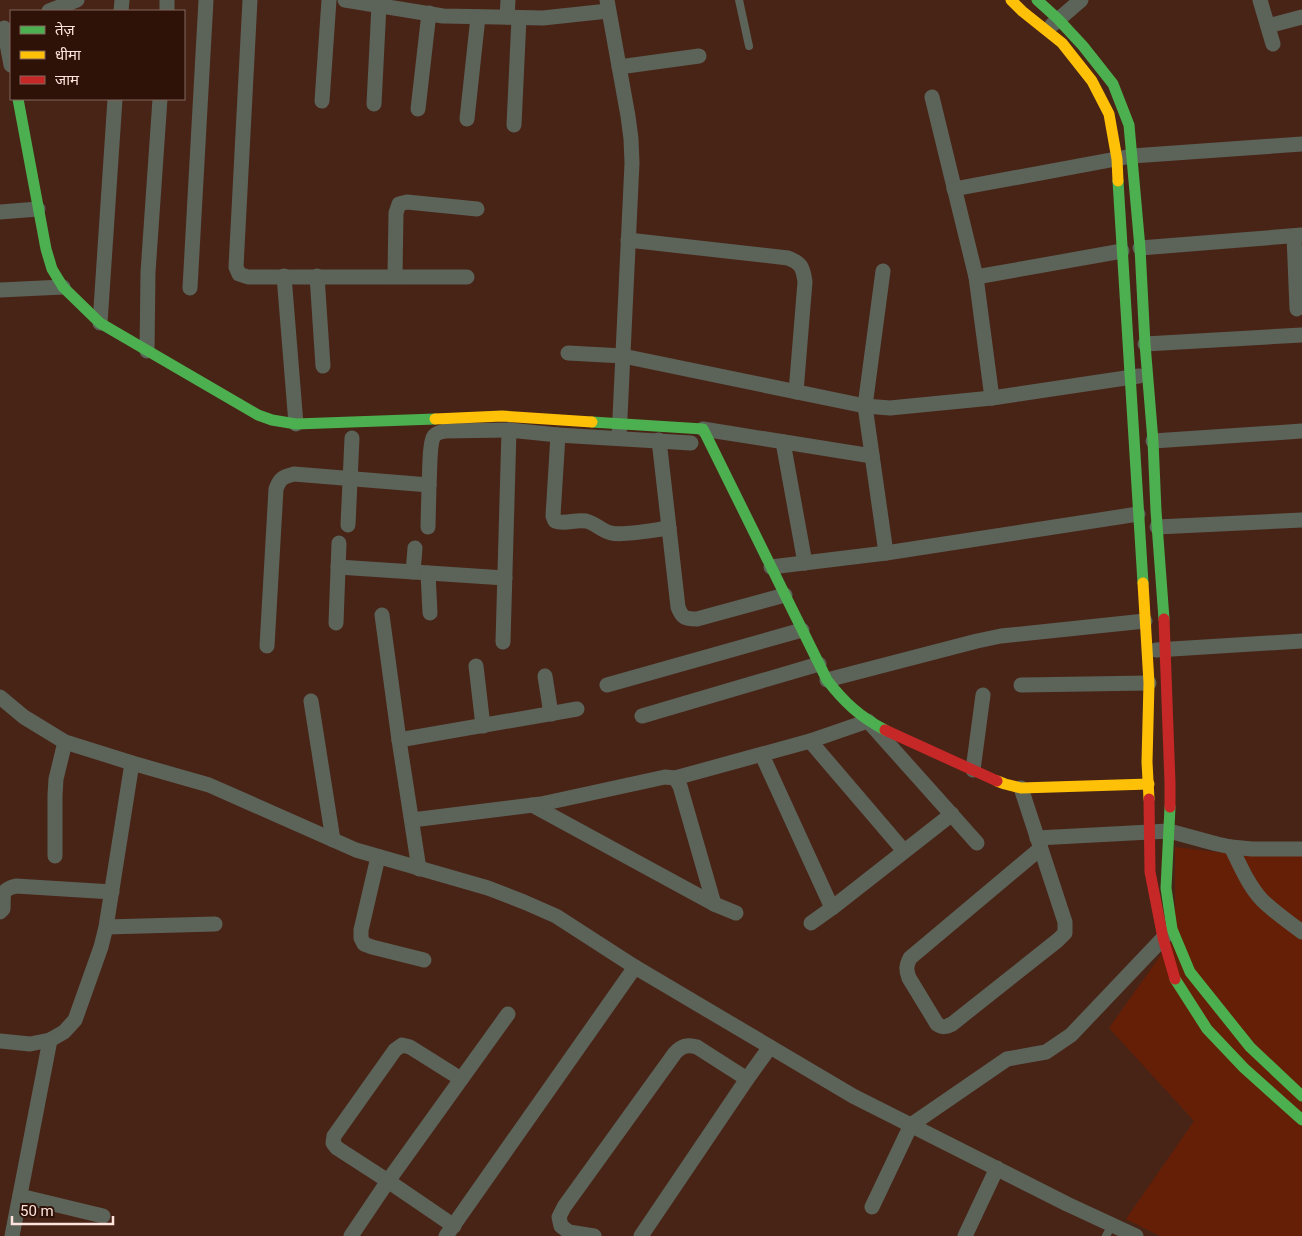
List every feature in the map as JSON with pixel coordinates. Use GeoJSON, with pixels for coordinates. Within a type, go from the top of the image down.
{"type":"FeatureCollection","features":[{"type":"Feature","properties":{"kind":"street"},"geometry":{"type":"LineString","coordinates":[[52,10],[77,0]]}},
{"type":"Feature","properties":{"kind":"street"},"geometry":{"type":"LineString","coordinates":[[190,288],[206,0]]}},
{"type":"Feature","properties":{"kind":"street"},"geometry":{"type":"LineString","coordinates":[[250,0],[236,267],[239,274],[248,276],[467,277]]}},
{"type":"Feature","properties":{"kind":"street"},"geometry":{"type":"LineString","coordinates":[[322,101],[330,0]]}},
{"type":"Feature","properties":{"kind":"street"},"geometry":{"type":"LineString","coordinates":[[345,0],[379,5],[412,5],[429,13],[443,16],[478,17],[543,18],[608,5],[631,139],[632,163],[619,438]]}},
{"type":"Feature","properties":{"kind":"street"},"geometry":{"type":"LineString","coordinates":[[508,0],[513,17],[514,125]]}},
{"type":"Feature","properties":{"kind":"street"},"geometry":{"type":"LineString","coordinates":[[1011,0],[1062,43],[1092,81],[1108,114],[1117,159],[1149,683],[1147,762],[1150,872],[1167,934],[1175,980],[1207,1028],[1241,1065],[1302,1120]]}},
{"type":"Feature","properties":{"kind":"street"},"geometry":{"type":"LineString","coordinates":[[1037,0],[1083,46],[1113,84],[1129,125],[1154,441],[1157,527],[1166,649],[1170,783],[1166,888],[1167,934],[1190,972],[1255,1052],[1302,1096]]}},
{"type":"Feature","properties":{"kind":"street"},"geometry":{"type":"LineString","coordinates":[[1046,30],[1081,0]]}},
{"type":"Feature","properties":{"kind":"street"},"geometry":{"type":"LineString","coordinates":[[1260,0],[1273,44]]}},
{"type":"Feature","properties":{"kind":"street"},"geometry":{"type":"LineString","coordinates":[[374,104],[379,5]]}},
{"type":"Feature","properties":{"kind":"street"},"geometry":{"type":"LineString","coordinates":[[418,109],[429,13]]}},
{"type":"Feature","properties":{"kind":"street"},"geometry":{"type":"LineString","coordinates":[[1268,26],[1302,16]]}},
{"type":"Feature","properties":{"kind":"street"},"geometry":{"type":"LineString","coordinates":[[467,120],[478,17]]}},
{"type":"Feature","properties":{"kind":"street"},"geometry":{"type":"LineString","coordinates":[[5,28],[10,59]]}},
{"type":"Feature","properties":{"kind":"street"},"geometry":{"type":"LineString","coordinates":[[619,67],[699,56]]}},
{"type":"Feature","properties":{"kind":"street"},"geometry":{"type":"LineString","coordinates":[[932,97],[976,277],[992,398]]}},
{"type":"Feature","properties":{"kind":"street"},"geometry":{"type":"LineString","coordinates":[[18,100],[46,249],[52,269],[63,287],[100,323],[267,419],[296,424],[502,416],[620,423],[703,430],[872,456]]}},
{"type":"Feature","properties":{"kind":"street"},"geometry":{"type":"LineString","coordinates":[[100,323],[115,100]]}},
{"type":"Feature","properties":{"kind":"street"},"geometry":{"type":"LineString","coordinates":[[148,351],[148,272],[160,100]]}},
{"type":"Feature","properties":{"kind":"street"},"geometry":{"type":"LineString","coordinates":[[954,189],[1132,156],[1302,144]]}},
{"type":"Feature","properties":{"kind":"street"},"geometry":{"type":"LineString","coordinates":[[395,276],[396,213],[399,204],[407,202],[477,208]]}},
{"type":"Feature","properties":{"kind":"street"},"geometry":{"type":"LineString","coordinates":[[0,212],[38,209]]}},
{"type":"Feature","properties":{"kind":"street"},"geometry":{"type":"LineString","coordinates":[[1140,248],[1298,235],[1297,309]]}},
{"type":"Feature","properties":{"kind":"street"},"geometry":{"type":"LineString","coordinates":[[628,240],[788,258],[798,262],[804,271],[805,282],[796,392]]}},
{"type":"Feature","properties":{"kind":"street"},"geometry":{"type":"LineString","coordinates":[[976,277],[1122,251]]}},
{"type":"Feature","properties":{"kind":"street"},"geometry":{"type":"LineString","coordinates":[[883,271],[866,406],[886,554]]}},
{"type":"Feature","properties":{"kind":"street"},"geometry":{"type":"LineString","coordinates":[[284,276],[296,424]]}},
{"type":"Feature","properties":{"kind":"street"},"geometry":{"type":"LineString","coordinates":[[317,276],[323,366]]}},
{"type":"Feature","properties":{"kind":"street"},"geometry":{"type":"LineString","coordinates":[[0,290],[63,287]]}},
{"type":"Feature","properties":{"kind":"street"},"geometry":{"type":"LineString","coordinates":[[1145,344],[1302,335]]}},
{"type":"Feature","properties":{"kind":"street"},"geometry":{"type":"LineString","coordinates":[[568,353],[623,356],[866,406],[890,408],[992,398],[1148,375]]}},
{"type":"Feature","properties":{"kind":"street"},"geometry":{"type":"LineString","coordinates":[[503,642],[509,430]]}},
{"type":"Feature","properties":{"kind":"street"},"geometry":{"type":"LineString","coordinates":[[428,527],[431,444],[438,432],[509,430],[691,443]]}},
{"type":"Feature","properties":{"kind":"street"},"geometry":{"type":"LineString","coordinates":[[703,430],[827,680],[839,696],[868,721],[977,842]]}},
{"type":"Feature","properties":{"kind":"street"},"geometry":{"type":"LineString","coordinates":[[1154,441],[1302,431]]}},
{"type":"Feature","properties":{"kind":"street"},"geometry":{"type":"LineString","coordinates":[[558,435],[555,521],[560,523],[585,521],[608,533],[617,534],[669,528]]}},
{"type":"Feature","properties":{"kind":"street"},"geometry":{"type":"LineString","coordinates":[[348,525],[352,438]]}},
{"type":"Feature","properties":{"kind":"street"},"geometry":{"type":"LineString","coordinates":[[659,440],[680,614],[687,619],[696,619],[785,595]]}},
{"type":"Feature","properties":{"kind":"street"},"geometry":{"type":"LineString","coordinates":[[783,442],[805,563]]}},
{"type":"Feature","properties":{"kind":"street"},"geometry":{"type":"LineString","coordinates":[[267,646],[276,489],[278,482],[284,477],[294,474],[429,485]]}},
{"type":"Feature","properties":{"kind":"street"},"geometry":{"type":"LineString","coordinates":[[771,567],[886,554],[1138,514]]}},
{"type":"Feature","properties":{"kind":"street"},"geometry":{"type":"LineString","coordinates":[[1157,527],[1302,520]]}},
{"type":"Feature","properties":{"kind":"street"},"geometry":{"type":"LineString","coordinates":[[336,623],[340,543]]}},
{"type":"Feature","properties":{"kind":"street"},"geometry":{"type":"LineString","coordinates":[[415,548],[430,613]]}},
{"type":"Feature","properties":{"kind":"street"},"geometry":{"type":"LineString","coordinates":[[338,567],[505,578]]}},
{"type":"Feature","properties":{"kind":"street"},"geometry":{"type":"LineString","coordinates":[[382,615],[399,740],[420,869]]}},
{"type":"Feature","properties":{"kind":"street"},"geometry":{"type":"LineString","coordinates":[[827,680],[1001,636],[1145,621]]}},
{"type":"Feature","properties":{"kind":"street"},"geometry":{"type":"LineString","coordinates":[[607,685],[802,630]]}},
{"type":"Feature","properties":{"kind":"street"},"geometry":{"type":"LineString","coordinates":[[1147,650],[1302,641]]}},
{"type":"Feature","properties":{"kind":"street"},"geometry":{"type":"LineString","coordinates":[[642,716],[819,664]]}},
{"type":"Feature","properties":{"kind":"street"},"geometry":{"type":"LineString","coordinates":[[476,666],[483,726]]}},
{"type":"Feature","properties":{"kind":"street"},"geometry":{"type":"LineString","coordinates":[[545,676],[551,714]]}},
{"type":"Feature","properties":{"kind":"street"},"geometry":{"type":"LineString","coordinates":[[1021,685],[1149,683]]}},
{"type":"Feature","properties":{"kind":"street"},"geometry":{"type":"LineString","coordinates":[[973,770],[983,695]]}},
{"type":"Feature","properties":{"kind":"street"},"geometry":{"type":"LineString","coordinates":[[0,698],[24,717],[65,742],[209,785],[356,850],[488,888],[556,916],[634,967],[853,1096],[997,1168],[1109,1230],[1136,1236]]}},
{"type":"Feature","properties":{"kind":"street"},"geometry":{"type":"LineString","coordinates":[[311,701],[333,840]]}},
{"type":"Feature","properties":{"kind":"street"},"geometry":{"type":"LineString","coordinates":[[399,740],[577,709]]}},
{"type":"Feature","properties":{"kind":"street"},"geometry":{"type":"LineString","coordinates":[[412,820],[541,804],[666,777],[675,778],[810,741],[868,721],[894,735],[973,770],[1005,784],[1021,788],[1149,784]]}},
{"type":"Feature","properties":{"kind":"street"},"geometry":{"type":"LineString","coordinates":[[810,741],[904,851]]}},
{"type":"Feature","properties":{"kind":"street"},"geometry":{"type":"LineString","coordinates":[[55,856],[56,779],[65,742]]}},
{"type":"Feature","properties":{"kind":"street"},"geometry":{"type":"LineString","coordinates":[[762,754],[832,908]]}},
{"type":"Feature","properties":{"kind":"street"},"geometry":{"type":"LineString","coordinates":[[0,1041],[30,1044],[50,1040],[64,1032],[75,1020],[106,927],[132,763]]}},
{"type":"Feature","properties":{"kind":"street"},"geometry":{"type":"LineString","coordinates":[[675,778],[680,786],[714,904]]}},
{"type":"Feature","properties":{"kind":"street"},"geometry":{"type":"LineString","coordinates":[[1021,788],[1039,843],[1065,922],[1064,932],[1058,940],[952,1024],[942,1027],[937,1024],[909,978],[906,970],[910,958],[1039,843],[1169,831],[1231,847],[1302,849]]}},
{"type":"Feature","properties":{"kind":"street"},"geometry":{"type":"LineString","coordinates":[[532,805],[714,904],[736,913]]}},
{"type":"Feature","properties":{"kind":"street"},"geometry":{"type":"LineString","coordinates":[[811,922],[832,908],[952,814]]}},
{"type":"Feature","properties":{"kind":"street"},"geometry":{"type":"LineString","coordinates":[[1231,847],[1245,877],[1262,900],[1302,932]]}},
{"type":"Feature","properties":{"kind":"street"},"geometry":{"type":"LineString","coordinates":[[378,857],[361,930],[361,938],[364,944],[424,960]]}},
{"type":"Feature","properties":{"kind":"street"},"geometry":{"type":"LineString","coordinates":[[0,912],[3,909],[2,896],[4,891],[16,886],[112,892]]}},
{"type":"Feature","properties":{"kind":"street"},"geometry":{"type":"LineString","coordinates":[[106,927],[216,924]]}},
{"type":"Feature","properties":{"kind":"street"},"geometry":{"type":"LineString","coordinates":[[872,1206],[911,1125],[1007,1059],[1046,1052],[1071,1035],[1167,934]]}},
{"type":"Feature","properties":{"kind":"street"},"geometry":{"type":"LineString","coordinates":[[461,1079],[410,1047],[402,1045],[395,1050],[334,1136],[333,1143],[337,1148],[388,1181],[450,1231],[634,967]]}},
{"type":"Feature","properties":{"kind":"street"},"geometry":{"type":"LineString","coordinates":[[351,1236],[388,1181],[508,1014]]}},
{"type":"Feature","properties":{"kind":"street"},"geometry":{"type":"LineString","coordinates":[[12,1236],[50,1040]]}},
{"type":"Feature","properties":{"kind":"street"},"geometry":{"type":"LineString","coordinates":[[594,1236],[569,1232],[561,1226],[559,1217],[564,1207],[674,1054],[681,1047],[689,1045],[697,1047],[747,1079]]}},
{"type":"Feature","properties":{"kind":"street"},"geometry":{"type":"LineString","coordinates":[[641,1236],[770,1048]]}},
{"type":"Feature","properties":{"kind":"street"},"geometry":{"type":"LineString","coordinates":[[1241,1065],[1255,1052]]}},
{"type":"Feature","properties":{"kind":"street"},"geometry":{"type":"LineString","coordinates":[[965,1236],[997,1168]]}},
{"type":"Feature","properties":{"kind":"street"},"geometry":{"type":"LineString","coordinates":[[20,1196],[103,1216]]}},
{"type":"Feature","properties":{"kind":"lane"},"geometry":{"type":"LineString","coordinates":[[739,0],[749,46]]}},
{"type":"Feature","properties":{"kind":"shaded area"},"geometry":{"type":"Polygon","coordinates":[[[1175,847],[1233,854],[1302,853],[1302,1236],[1160,1236],[1126,1219],[1194,1121],[1109,1028],[1175,935],[1175,847]]]}},
{"type":"Feature","properties":{"kind":"traffic: fast"},"geometry":{"type":"LineString","coordinates":[[1037,0],[1083,46],[1113,84],[1129,125],[1140,248],[1164,619]]}},
{"type":"Feature","properties":{"kind":"traffic: fast"},"geometry":{"type":"LineString","coordinates":[[18,100],[46,249],[52,269],[63,287],[100,323],[258,415],[272,420],[296,424],[435,419]]}},
{"type":"Feature","properties":{"kind":"traffic: fast"},"geometry":{"type":"LineString","coordinates":[[1118,181],[1143,583]]}},
{"type":"Feature","properties":{"kind":"traffic: fast"},"geometry":{"type":"LineString","coordinates":[[592,422],[703,429],[827,680],[853,708],[885,730]]}},
{"type":"Feature","properties":{"kind":"traffic: fast"},"geometry":{"type":"LineString","coordinates":[[1170,807],[1166,888],[1172,929],[1190,972],[1250,1047],[1302,1096]]}},
{"type":"Feature","properties":{"kind":"traffic: fast"},"geometry":{"type":"LineString","coordinates":[[1175,979],[1207,1029],[1244,1068],[1302,1120]]}},
{"type":"Feature","properties":{"kind":"traffic: slow"},"geometry":{"type":"LineString","coordinates":[[1011,0],[1062,43],[1092,81],[1109,114],[1117,159],[1118,181]]}},
{"type":"Feature","properties":{"kind":"traffic: slow"},"geometry":{"type":"LineString","coordinates":[[435,419],[502,416],[592,422]]}},
{"type":"Feature","properties":{"kind":"traffic: slow"},"geometry":{"type":"LineString","coordinates":[[1143,583],[1149,683],[1147,762],[1149,799]]}},
{"type":"Feature","properties":{"kind":"traffic: slow"},"geometry":{"type":"LineString","coordinates":[[997,781],[1021,788],[1149,784]]}},
{"type":"Feature","properties":{"kind":"traffic: jam"},"geometry":{"type":"LineString","coordinates":[[1164,619],[1170,807]]}},
{"type":"Feature","properties":{"kind":"traffic: jam"},"geometry":{"type":"LineString","coordinates":[[885,730],[997,781]]}},
{"type":"Feature","properties":{"kind":"traffic: jam"},"geometry":{"type":"LineString","coordinates":[[1149,799],[1150,872],[1163,938],[1175,979]]}}]}
